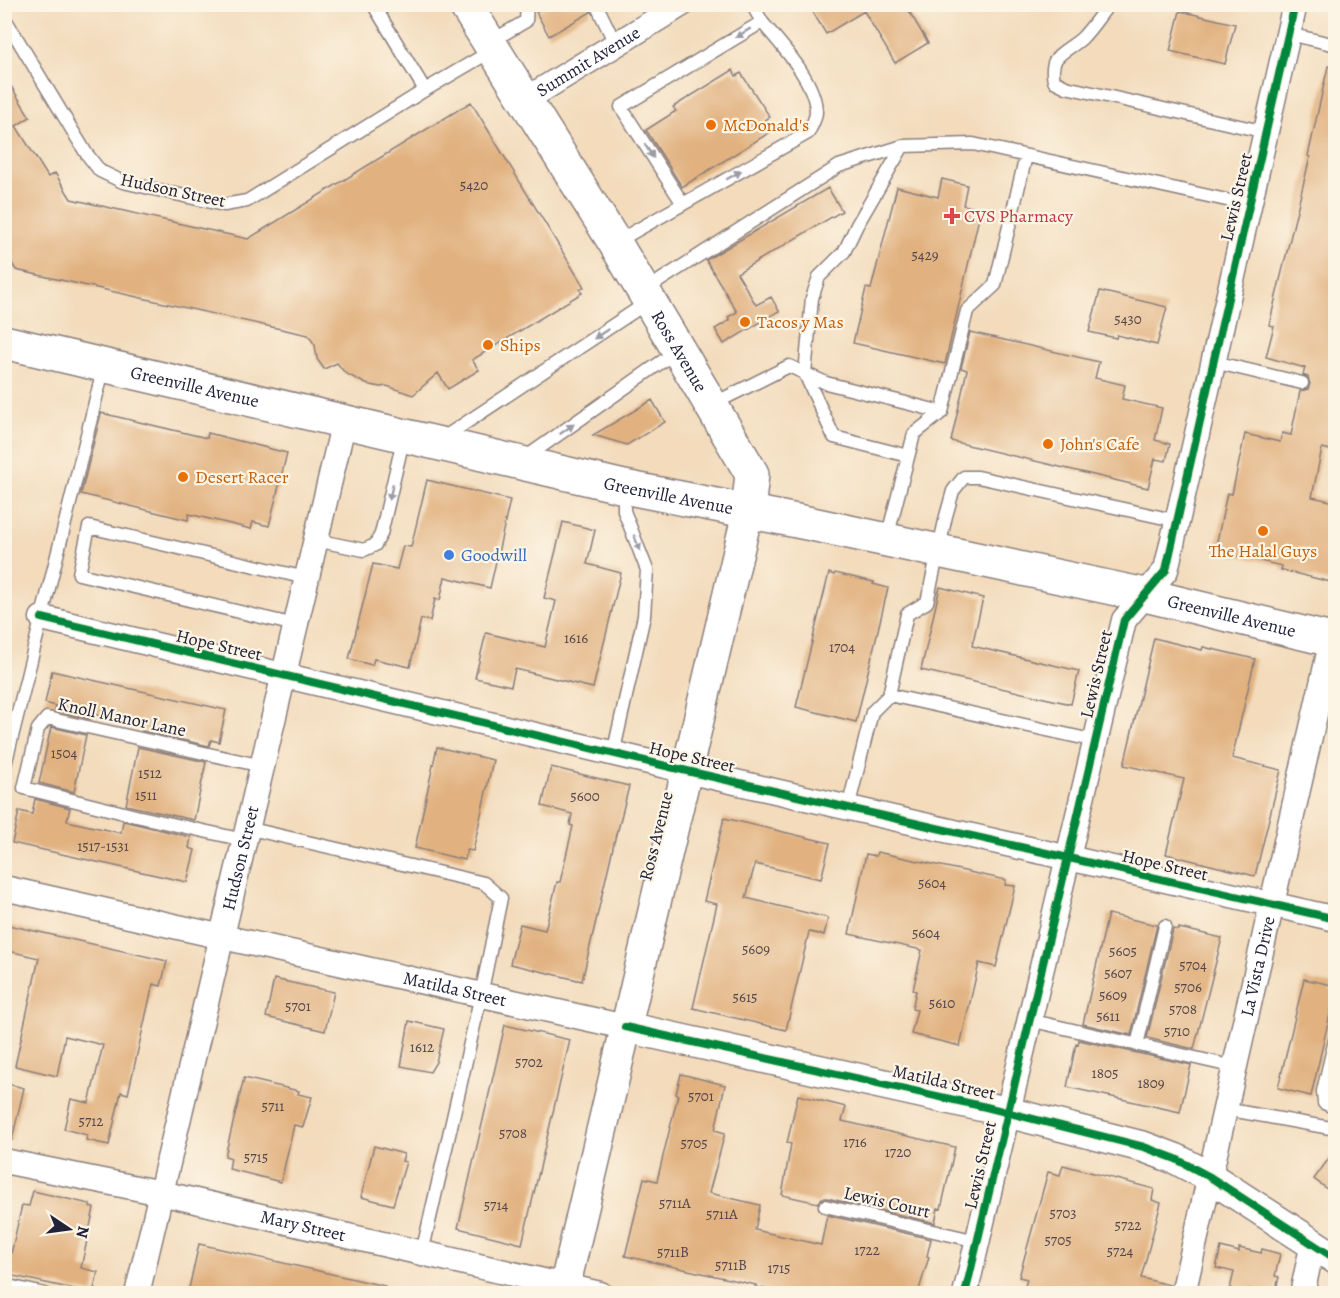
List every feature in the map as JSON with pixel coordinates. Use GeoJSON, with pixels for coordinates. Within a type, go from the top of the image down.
{"type":"FeatureCollection","features":[{"type":"Feature","properties":{"kind":"main road","name":"Ross Avenue"},"geometry":{"type":"LineString","coordinates":[[465,4],[615,243],[752,474],[747,511]]}},
{"type":"Feature","properties":{"kind":"main road","name":"Greenville Avenue"},"geometry":{"type":"LineString","coordinates":[[4,342],[624,487],[1145,595],[1334,641]]}},
{"type":"Feature","properties":{"kind":"street","name":"Summit Avenue"},"geometry":{"type":"LineString","coordinates":[[525,100],[682,4]]}},
{"type":"Feature","properties":{"kind":"street","name":"Lewis Street"},"geometry":{"type":"LineString","coordinates":[[965,1293],[1124,620],[1166,570],[1295,4]]}},
{"type":"Feature","properties":{"kind":"street","name":"Hudson Street"},"geometry":{"type":"LineString","coordinates":[[137,1293],[344,421]]}},
{"type":"Feature","properties":{"kind":"street","name":"Ross Avenue"},"geometry":{"type":"LineString","coordinates":[[564,1290],[747,511]]}},
{"type":"Feature","properties":{"kind":"street","name":"Hope Street"},"geometry":{"type":"LineString","coordinates":[[42,618],[613,754],[1335,920]]}},
{"type":"Feature","properties":{"kind":"street","name":"La Vista Drive"},"geometry":{"type":"LineString","coordinates":[[1183,1293],[1334,641]]}},
{"type":"Feature","properties":{"kind":"street","name":"Matilda Street"},"geometry":{"type":"LineString","coordinates":[[4,888],[1008,1112],[1144,1147],[1176,1159],[1210,1177],[1324,1251]]}},
{"type":"Feature","properties":{"kind":"street","name":"Mary Street"},"geometry":{"type":"LineString","coordinates":[[4,1161],[161,1193],[422,1253],[564,1290],[600,1293]]}},
{"type":"Feature","properties":{"kind":"street"},"geometry":{"type":"LineString","coordinates":[[1302,1293],[1324,1251]]}},
{"type":"Feature","properties":{"kind":"lane"},"geometry":{"type":"LineString","coordinates":[[373,4],[425,90]]}},
{"type":"Feature","properties":{"kind":"lane","name":"Hudson Street"},"geometry":{"type":"LineString","coordinates":[[4,17],[86,153],[100,171],[123,182],[224,205],[248,201],[425,90],[526,21],[527,4]]}},
{"type":"Feature","properties":{"kind":"lane"},"geometry":{"type":"LineString","coordinates":[[596,4],[616,45]]}},
{"type":"Feature","properties":{"kind":"lane"},"geometry":{"type":"LineString","coordinates":[[615,243],[808,133],[816,114],[813,93],[790,56],[762,22],[752,4]]}},
{"type":"Feature","properties":{"kind":"lane"},"geometry":{"type":"LineString","coordinates":[[1109,4],[1081,39],[1058,55],[1052,69],[1054,81],[1066,87],[1266,132]]}},
{"type":"Feature","properties":{"kind":"lane"},"geometry":{"type":"LineString","coordinates":[[683,204],[621,107],[762,22]]}},
{"type":"Feature","properties":{"kind":"lane"},"geometry":{"type":"LineString","coordinates":[[1289,34],[1335,45]]}},
{"type":"Feature","properties":{"kind":"lane"},"geometry":{"type":"LineString","coordinates":[[436,443],[646,296],[839,166],[903,146],[973,144],[1249,205]]}},
{"type":"Feature","properties":{"kind":"lane"},"geometry":{"type":"LineString","coordinates":[[903,146],[844,252],[819,277],[812,298],[805,374],[834,437],[908,456]]}},
{"type":"Feature","properties":{"kind":"lane"},"geometry":{"type":"LineString","coordinates":[[887,540],[914,434],[942,412],[966,311],[994,285],[1026,156]]}},
{"type":"Feature","properties":{"kind":"lane"},"geometry":{"type":"LineString","coordinates":[[519,462],[680,350]]}},
{"type":"Feature","properties":{"kind":"lane"},"geometry":{"type":"LineString","coordinates":[[1214,362],[1302,383]]}},
{"type":"Feature","properties":{"kind":"lane"},"geometry":{"type":"LineString","coordinates":[[4,769],[6,753],[42,618],[104,365]]}},
{"type":"Feature","properties":{"kind":"lane"},"geometry":{"type":"LineString","coordinates":[[712,404],[789,366],[826,383],[942,412]]}},
{"type":"Feature","properties":{"kind":"lane"},"geometry":{"type":"LineString","coordinates":[[315,540],[364,550],[375,545],[381,534],[404,435]]}},
{"type":"Feature","properties":{"kind":"lane"},"geometry":{"type":"LineString","coordinates":[[849,808],[872,712],[889,695],[907,614],[927,602],[953,490],[964,477],[978,477],[1178,521]]}},
{"type":"Feature","properties":{"kind":"lane"},"geometry":{"type":"LineString","coordinates":[[613,754],[644,616],[647,570],[624,511],[624,487]]}},
{"type":"Feature","properties":{"kind":"lane"},"geometry":{"type":"LineString","coordinates":[[295,625],[79,574],[89,526],[306,578]]}},
{"type":"Feature","properties":{"kind":"lane"},"geometry":{"type":"LineString","coordinates":[[889,695],[1096,741]]}},
{"type":"Feature","properties":{"kind":"lane","name":"Knoll Manor Lane"},"geometry":{"type":"LineString","coordinates":[[246,834],[136,816],[24,788],[38,729],[47,718],[262,766]]}},
{"type":"Feature","properties":{"kind":"lane"},"geometry":{"type":"LineString","coordinates":[[246,834],[484,883],[501,898],[422,1253]]}},
{"type":"Feature","properties":{"kind":"lane"},"geometry":{"type":"LineString","coordinates":[[1137,1045],[1165,926]]}},
{"type":"Feature","properties":{"kind":"lane"},"geometry":{"type":"LineString","coordinates":[[1029,1020],[1235,1067]]}},
{"type":"Feature","properties":{"kind":"lane"},"geometry":{"type":"LineString","coordinates":[[1335,1036],[1323,1091],[1324,1103],[1335,1108]]}},
{"type":"Feature","properties":{"kind":"lane"},"geometry":{"type":"LineString","coordinates":[[1225,1109],[1335,1129]]}},
{"type":"Feature","properties":{"kind":"lane","name":"Lewis Court"},"geometry":{"type":"LineString","coordinates":[[825,1206],[977,1241]]}},
{"type":"Feature","properties":{"kind":"lane"},"geometry":{"type":"LineString","coordinates":[[4,1285],[45,1293]]}},
{"type":"Feature","properties":{"kind":"building"},"geometry":{"type":"Polygon","coordinates":[[[549,4],[588,4],[591,12],[549,36],[536,12],[549,4]]]}},
{"type":"Feature","properties":{"kind":"building"},"geometry":{"type":"Polygon","coordinates":[[[808,4],[905,4],[928,43],[895,63],[864,11],[826,34],[808,4]]]}},
{"type":"Feature","properties":{"kind":"building"},"geometry":{"type":"Polygon","coordinates":[[[1180,11],[1235,24],[1225,64],[1170,51],[1180,11]]]}},
{"type":"Feature","properties":{"kind":"building"},"geometry":{"type":"Polygon","coordinates":[[[1328,66],[1335,67],[1335,451],[1322,448],[1312,497],[1335,502],[1335,583],[1281,570],[1282,566],[1215,551],[1227,493],[1232,494],[1245,434],[1280,442],[1282,433],[1291,435],[1300,391],[1308,389],[1310,384],[1308,377],[1303,375],[1305,368],[1266,357],[1274,326],[1269,325],[1310,157],[1308,156],[1328,66]]]}},
{"type":"Feature","properties":{"kind":"building","name":"McDonald's"},"geometry":{"type":"Polygon","coordinates":[[[733,70],[736,76],[741,73],[770,117],[765,120],[772,131],[682,187],[646,130],[676,111],[673,107],[733,70]]]}},
{"type":"Feature","properties":{"kind":"building"},"geometry":{"type":"Polygon","coordinates":[[[4,75],[30,117],[16,126],[48,177],[55,173],[71,199],[248,239],[471,102],[584,287],[580,290],[582,293],[472,360],[479,370],[448,389],[438,373],[413,395],[387,386],[366,384],[345,373],[337,363],[324,369],[317,359],[315,345],[308,335],[16,270],[4,251],[4,75]]]}},
{"type":"Feature","properties":{"kind":"building","name":"CVS Pharmacy"},"geometry":{"type":"Polygon","coordinates":[[[942,179],[967,185],[963,205],[981,209],[945,364],[853,343],[866,288],[871,289],[897,187],[938,197],[942,179]]]}},
{"type":"Feature","properties":{"kind":"building"},"geometry":{"type":"Polygon","coordinates":[[[828,188],[842,211],[737,273],[756,305],[771,297],[779,311],[724,344],[715,329],[730,320],[728,317],[737,312],[706,260],[828,188]]]}},
{"type":"Feature","properties":{"kind":"building"},"geometry":{"type":"Polygon","coordinates":[[[1100,291],[1167,307],[1157,345],[1117,335],[1116,338],[1089,332],[1100,291]]]}},
{"type":"Feature","properties":{"kind":"building"},"geometry":{"type":"Polygon","coordinates":[[[970,332],[1099,362],[1095,378],[1125,385],[1122,399],[1162,408],[1155,440],[1170,444],[1166,461],[1155,459],[1148,488],[951,441],[967,370],[961,368],[970,332]]]}},
{"type":"Feature","properties":{"kind":"building"},"geometry":{"type":"Polygon","coordinates":[[[652,400],[665,422],[627,445],[593,435],[652,400]]]}},
{"type":"Feature","properties":{"kind":"building","name":"Desert Racer"},"geometry":{"type":"Polygon","coordinates":[[[101,413],[207,438],[208,433],[287,453],[269,526],[253,522],[251,529],[189,514],[188,520],[81,494],[101,413]]]}},
{"type":"Feature","properties":{"kind":"building","name":"Goodwill"},"geometry":{"type":"Polygon","coordinates":[[[427,480],[510,500],[490,588],[445,577],[440,600],[435,599],[430,621],[421,619],[410,667],[374,659],[372,665],[349,659],[373,564],[397,569],[403,546],[411,547],[427,480]]]}},
{"type":"Feature","properties":{"kind":"building"},"geometry":{"type":"Polygon","coordinates":[[[563,522],[595,530],[587,564],[621,573],[593,688],[515,669],[511,686],[475,678],[486,633],[545,647],[556,601],[544,598],[563,522]]]}},
{"type":"Feature","properties":{"kind":"building"},"geometry":{"type":"Polygon","coordinates":[[[829,573],[874,582],[873,584],[888,588],[856,722],[796,707],[829,573]]]}},
{"type":"Feature","properties":{"kind":"building"},"geometry":{"type":"Polygon","coordinates":[[[940,587],[983,598],[972,646],[1079,671],[1071,704],[921,670],[940,587]]]}},
{"type":"Feature","properties":{"kind":"building"},"geometry":{"type":"Polygon","coordinates":[[[1154,638],[1202,650],[1203,647],[1255,659],[1232,758],[1281,770],[1255,876],[1166,854],[1184,779],[1124,765],[1154,638]]]}},
{"type":"Feature","properties":{"kind":"building"},"geometry":{"type":"Polygon","coordinates":[[[52,671],[226,710],[219,742],[211,740],[209,746],[142,731],[143,725],[91,714],[90,719],[55,711],[56,706],[45,703],[52,671]]]}},
{"type":"Feature","properties":{"kind":"building"},"geometry":{"type":"Polygon","coordinates":[[[51,727],[86,735],[74,792],[39,783],[51,727]]]}},
{"type":"Feature","properties":{"kind":"building"},"geometry":{"type":"Polygon","coordinates":[[[138,747],[206,762],[194,820],[126,805],[138,747]]]}},
{"type":"Feature","properties":{"kind":"building"},"geometry":{"type":"Polygon","coordinates":[[[437,747],[493,760],[473,851],[467,850],[465,860],[415,848],[437,747]]]}},
{"type":"Feature","properties":{"kind":"building"},"geometry":{"type":"Polygon","coordinates":[[[551,767],[629,786],[582,981],[510,964],[520,924],[545,930],[557,882],[560,882],[573,826],[570,825],[572,814],[542,806],[551,767]]]}},
{"type":"Feature","properties":{"kind":"building"},"geometry":{"type":"Polygon","coordinates":[[[35,799],[70,808],[67,821],[121,833],[123,821],[191,837],[189,848],[195,850],[187,882],[12,843],[19,811],[32,814],[35,799]]]}},
{"type":"Feature","properties":{"kind":"building"},"geometry":{"type":"Polygon","coordinates":[[[724,818],[830,843],[821,879],[755,864],[746,898],[828,918],[824,935],[809,932],[786,1030],[693,1008],[717,904],[704,901],[724,818]]]}},
{"type":"Feature","properties":{"kind":"building"},"geometry":{"type":"Polygon","coordinates":[[[877,852],[1006,880],[1005,885],[1015,886],[996,967],[979,963],[960,1046],[911,1034],[917,1010],[912,1009],[916,991],[913,990],[922,950],[849,934],[866,854],[876,856],[877,852]]]}},
{"type":"Feature","properties":{"kind":"building"},"geometry":{"type":"Polygon","coordinates":[[[1108,914],[1157,925],[1131,1035],[1083,1024],[1108,914]]]}},
{"type":"Feature","properties":{"kind":"building"},"geometry":{"type":"Polygon","coordinates":[[[4,924],[167,961],[161,986],[153,984],[128,1094],[121,1092],[109,1145],[86,1140],[87,1135],[64,1129],[71,1099],[89,1103],[103,1045],[65,1036],[57,1076],[15,1066],[39,958],[4,950],[4,924]]]}},
{"type":"Feature","properties":{"kind":"building"},"geometry":{"type":"Polygon","coordinates":[[[1179,928],[1222,938],[1194,1049],[1147,1038],[1173,929],[1179,930],[1179,928]]]}},
{"type":"Feature","properties":{"kind":"building"},"geometry":{"type":"Polygon","coordinates":[[[274,979],[334,992],[325,1031],[266,1017],[274,979]]]}},
{"type":"Feature","properties":{"kind":"building"},"geometry":{"type":"Polygon","coordinates":[[[1304,979],[1332,985],[1331,992],[1335,993],[1311,1096],[1278,1088],[1304,979]]]}},
{"type":"Feature","properties":{"kind":"building"},"geometry":{"type":"Polygon","coordinates":[[[409,1021],[444,1029],[436,1062],[430,1072],[401,1066],[409,1021]]]}},
{"type":"Feature","properties":{"kind":"building"},"geometry":{"type":"Polygon","coordinates":[[[505,1025],[570,1040],[522,1244],[458,1228],[505,1025]]]}},
{"type":"Feature","properties":{"kind":"building"},"geometry":{"type":"Polygon","coordinates":[[[1079,1040],[1191,1065],[1180,1112],[1067,1087],[1076,1044],[1078,1045],[1079,1040]]]}},
{"type":"Feature","properties":{"kind":"building"},"geometry":{"type":"Polygon","coordinates":[[[681,1074],[725,1085],[715,1130],[725,1133],[709,1193],[760,1205],[755,1230],[821,1245],[827,1215],[931,1239],[927,1256],[929,1257],[918,1293],[766,1293],[767,1289],[755,1287],[756,1285],[625,1256],[644,1178],[657,1181],[681,1074]]]}},
{"type":"Feature","properties":{"kind":"building"},"geometry":{"type":"Polygon","coordinates":[[[244,1078],[299,1091],[298,1094],[312,1097],[303,1127],[294,1125],[281,1182],[229,1169],[231,1158],[225,1156],[244,1078]]]}},
{"type":"Feature","properties":{"kind":"building"},"geometry":{"type":"Polygon","coordinates":[[[4,1083],[24,1088],[12,1140],[4,1139],[4,1083]]]}},
{"type":"Feature","properties":{"kind":"building"},"geometry":{"type":"Polygon","coordinates":[[[798,1095],[846,1107],[842,1121],[955,1147],[941,1209],[938,1208],[935,1223],[827,1198],[822,1198],[818,1203],[782,1195],[791,1144],[787,1143],[798,1095]]]}},
{"type":"Feature","properties":{"kind":"building"},"geometry":{"type":"Polygon","coordinates":[[[374,1146],[404,1154],[402,1161],[406,1162],[393,1205],[361,1197],[374,1146]]]}},
{"type":"Feature","properties":{"kind":"building"},"geometry":{"type":"Polygon","coordinates":[[[1335,1150],[1335,1195],[1314,1179],[1335,1150]]]}},
{"type":"Feature","properties":{"kind":"building"},"geometry":{"type":"Polygon","coordinates":[[[1063,1165],[1154,1189],[1152,1200],[1161,1203],[1141,1278],[1170,1285],[1169,1293],[1023,1293],[1027,1279],[1019,1277],[1048,1172],[1060,1175],[1063,1165]]]}},
{"type":"Feature","properties":{"kind":"building"},"geometry":{"type":"Polygon","coordinates":[[[33,1191],[90,1204],[90,1207],[94,1208],[81,1268],[98,1272],[93,1293],[4,1274],[4,1252],[11,1254],[22,1205],[29,1206],[33,1191]]]}},
{"type":"Feature","properties":{"kind":"building"},"geometry":{"type":"Polygon","coordinates":[[[199,1244],[385,1286],[384,1293],[188,1293],[199,1244]]]}},
{"type":"Feature","properties":{"kind":"building"},"geometry":{"type":"Polygon","coordinates":[[[1221,1247],[1239,1252],[1239,1248],[1261,1253],[1262,1249],[1280,1254],[1275,1276],[1279,1277],[1275,1293],[1249,1289],[1248,1293],[1230,1289],[1234,1272],[1216,1268],[1221,1247]]]}},
{"type":"Feature","properties":{"kind":"cycle path"},"geometry":{"type":"LineString","coordinates":[[965,1294],[1124,620],[1166,570],[1295,4]]}},
{"type":"Feature","properties":{"kind":"cycle path"},"geometry":{"type":"LineString","coordinates":[[42,618],[687,771],[1336,919]]}},
{"type":"Feature","properties":{"kind":"cycle path"},"geometry":{"type":"LineString","coordinates":[[625,1027],[986,1107],[1144,1147],[1176,1159],[1210,1177],[1336,1259]]}},
{"type":"Feature","properties":{"kind":"place","name":"McDonald's"},"geometry":{"type":"Point","coordinates":[711,125]}},
{"type":"Feature","properties":{"kind":"place","name":"CVS Pharmacy"},"geometry":{"type":"Point","coordinates":[952,216]}},
{"type":"Feature","properties":{"kind":"place","name":"Tacos y Mas"},"geometry":{"type":"Point","coordinates":[745,322]}},
{"type":"Feature","properties":{"kind":"place","name":"Ships"},"geometry":{"type":"Point","coordinates":[488,345]}},
{"type":"Feature","properties":{"kind":"place","name":"John's Cafe"},"geometry":{"type":"Point","coordinates":[1048,444]}},
{"type":"Feature","properties":{"kind":"place","name":"Desert Racer"},"geometry":{"type":"Point","coordinates":[183,477]}},
{"type":"Feature","properties":{"kind":"place","name":"The Halal Guys"},"geometry":{"type":"Point","coordinates":[1263,531]}},
{"type":"Feature","properties":{"kind":"place","name":"Goodwill"},"geometry":{"type":"Point","coordinates":[449,555]}}]}
